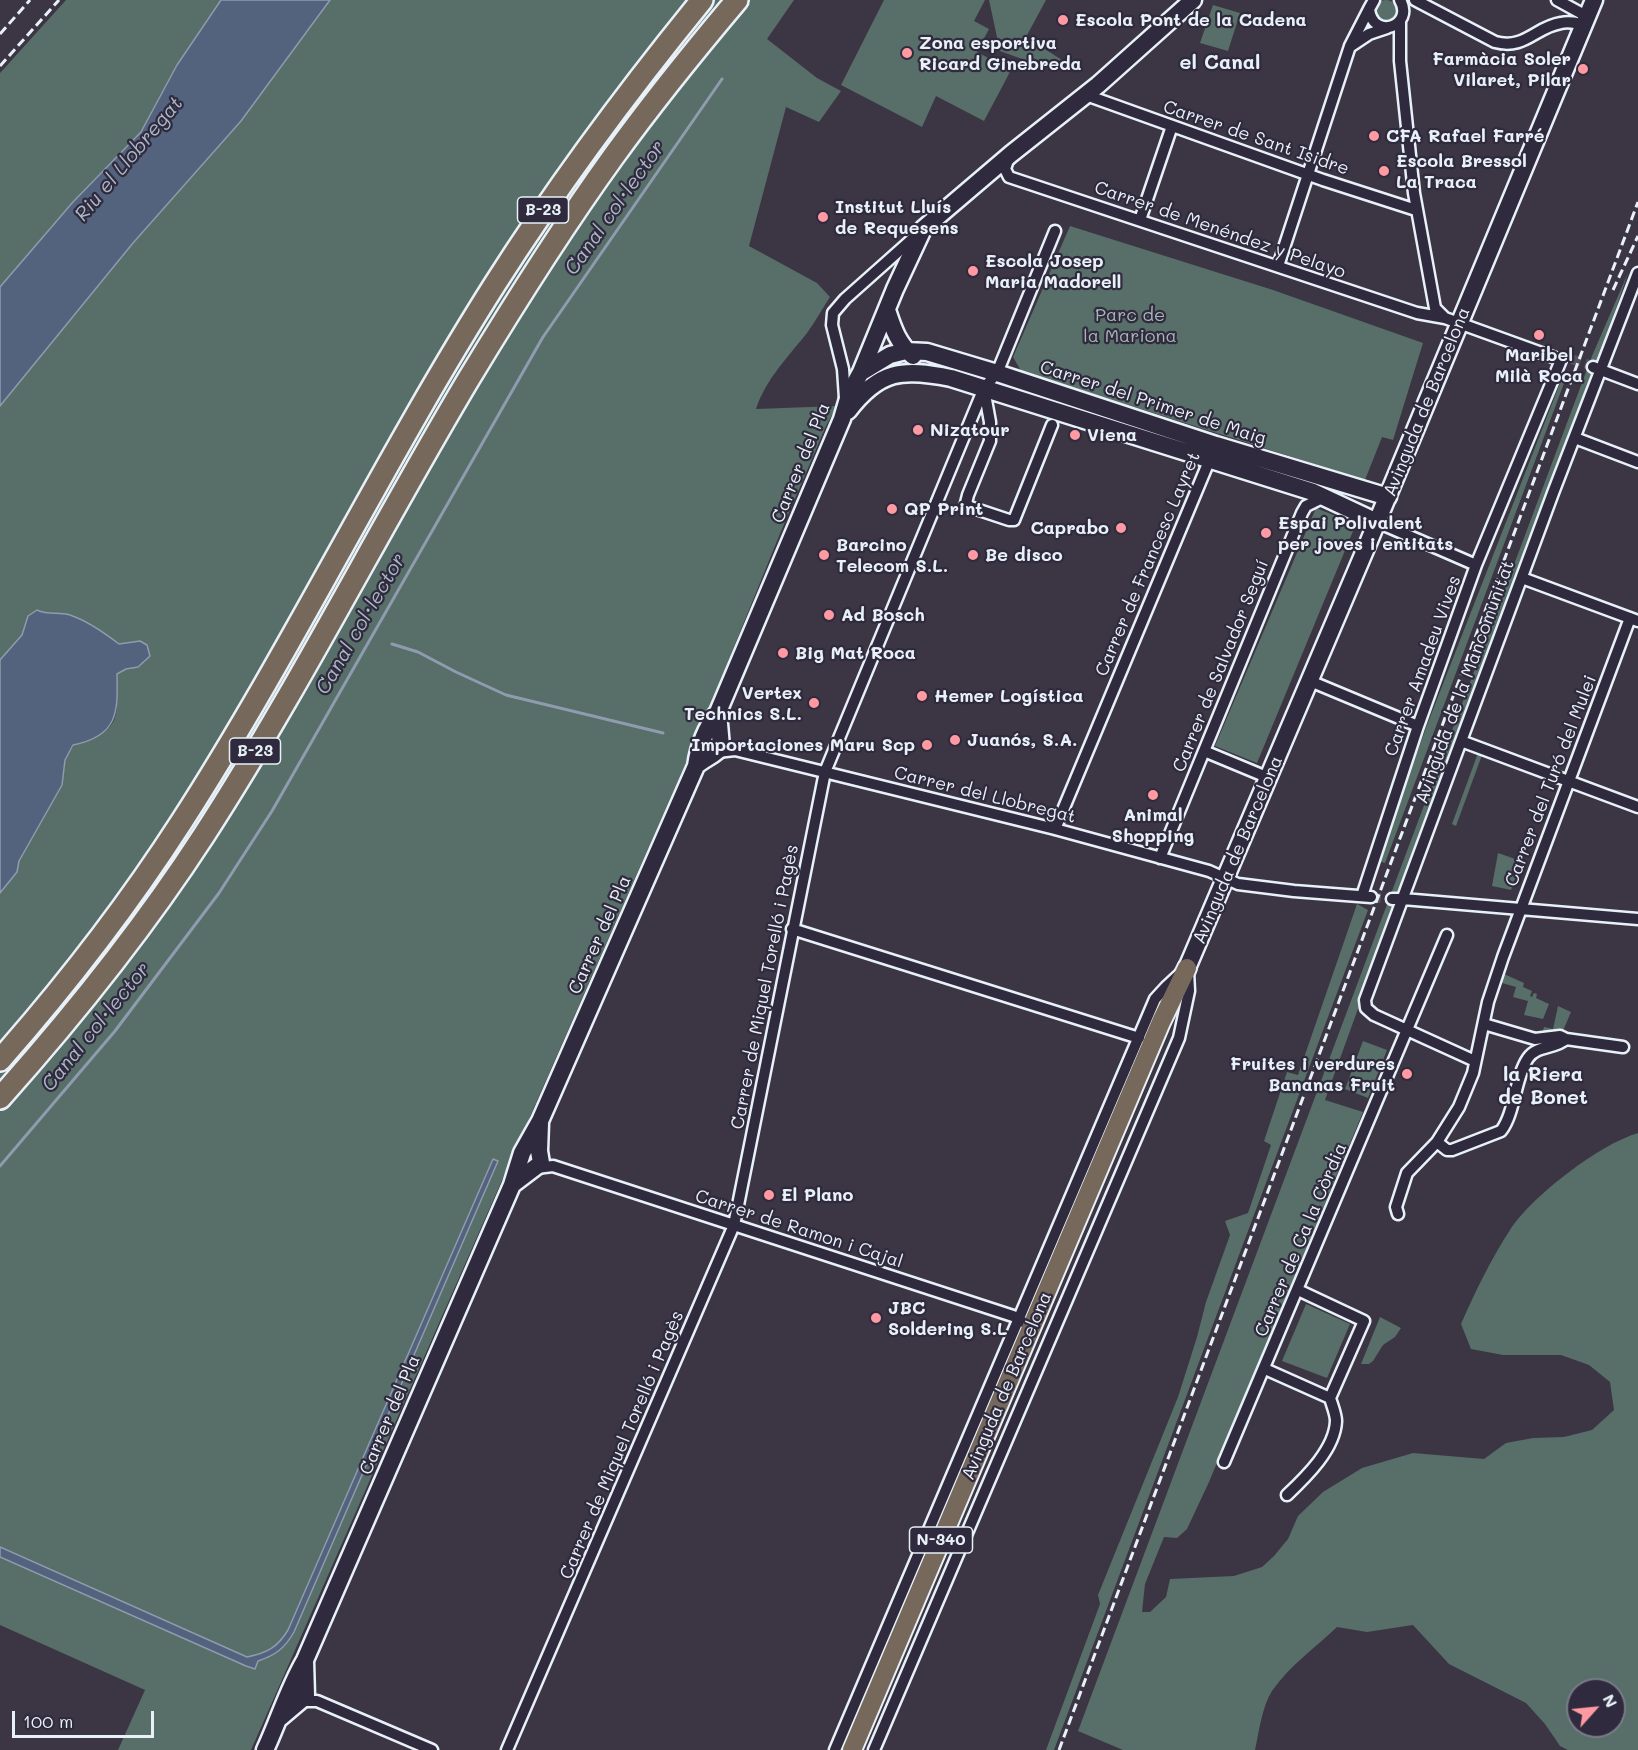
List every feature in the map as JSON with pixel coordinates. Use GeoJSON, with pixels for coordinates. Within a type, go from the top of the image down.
{"type":"FeatureCollection","features":[{"type":"Feature","properties":{"kind":"highway","name":"B-23"},"geometry":{"type":"LineString","coordinates":[[0,1060],[111,923],[182,822],[277,663],[424,402],[494,286],[584,150],[702,0]]}},
{"type":"Feature","properties":{"kind":"highway","name":"B-23"},"geometry":{"type":"LineString","coordinates":[[0,1098],[89,995],[196,847],[304,668],[468,381],[539,266],[613,157],[737,0]]}},
{"type":"Feature","properties":{"kind":"main road"},"geometry":{"type":"LineString","coordinates":[[923,230],[1011,154],[1086,95],[1193,0]]}},
{"type":"Feature","properties":{"kind":"main road","name":"Avinguda de Barcelona"},"geometry":{"type":"LineString","coordinates":[[852,1750],[1025,1324],[1155,1019],[1187,968],[1226,879],[1388,497],[1452,320],[1594,0]]}},
{"type":"Feature","properties":{"kind":"main road","name":"Carrer del Pla"},"geometry":{"type":"LineString","coordinates":[[265,1750],[279,1719],[301,1694],[305,1660],[512,1185],[535,1160],[540,1120],[696,766],[710,745],[718,712],[844,413],[850,392],[861,372],[923,230]]}},
{"type":"Feature","properties":{"kind":"main road","name":"Carrer del Primer de Maig"},"geometry":{"type":"LineString","coordinates":[[887,310],[895,334],[906,351],[934,374]]}},
{"type":"Feature","properties":{"kind":"main road","name":"Carrer del Primer de Maig"},"geometry":{"type":"LineString","coordinates":[[861,372],[883,358],[906,351],[927,352],[997,373],[1213,452],[1324,497],[1377,522]]}},
{"type":"Feature","properties":{"kind":"main road","name":"Carrer del Primer de Maig"},"geometry":{"type":"LineString","coordinates":[[844,413],[864,392],[878,382],[900,373],[934,374],[1213,452],[1388,497]]}},
{"type":"Feature","properties":{"kind":"street"},"geometry":{"type":"LineString","coordinates":[[1400,0],[1404,11],[1400,21],[1400,61],[1416,210],[1433,303],[1437,311],[1452,320]]}},
{"type":"Feature","properties":{"kind":"street"},"geometry":{"type":"LineString","coordinates":[[1415,0],[1495,42],[1505,44],[1523,41],[1559,23],[1586,21]]}},
{"type":"Feature","properties":{"kind":"street"},"geometry":{"type":"LineString","coordinates":[[1557,0],[1586,21]]}},
{"type":"Feature","properties":{"kind":"street"},"geometry":{"type":"LineString","coordinates":[[1371,3],[1370,15],[1376,24],[1386,28]]}},
{"type":"Feature","properties":{"kind":"street"},"geometry":{"type":"LineString","coordinates":[[1278,266],[1350,46],[1371,3]]}},
{"type":"Feature","properties":{"kind":"street"},"geometry":{"type":"LineString","coordinates":[[1350,46],[1369,34],[1392,27],[1400,21]]}},
{"type":"Feature","properties":{"kind":"street","name":"Carrer de Sant Isidre"},"geometry":{"type":"LineString","coordinates":[[1086,95],[1307,174],[1416,210]]}},
{"type":"Feature","properties":{"kind":"street"},"geometry":{"type":"LineString","coordinates":[[1140,220],[1172,126]]}},
{"type":"Feature","properties":{"kind":"street","name":"Carrer de Menéndez y Pelayo"},"geometry":{"type":"LineString","coordinates":[[1011,154],[1005,164],[1009,177],[1417,313],[1478,328],[1566,360]]}},
{"type":"Feature","properties":{"kind":"street"},"geometry":{"type":"LineString","coordinates":[[844,413],[843,369],[832,325],[833,314],[840,303],[923,230]]}},
{"type":"Feature","properties":{"kind":"street","name":"Carrer de Miquel Torelló i Pagès"},"geometry":{"type":"LineString","coordinates":[[507,1750],[734,1225],[825,772],[984,388],[997,373],[1055,231]]}},
{"type":"Feature","properties":{"kind":"street","name":"Avinguda de la Mancomunitat"},"geometry":{"type":"LineString","coordinates":[[1406,1030],[1374,1015],[1366,1008],[1365,1000],[1397,899],[1461,741],[1575,438],[1596,368],[1608,353],[1638,273]]}},
{"type":"Feature","properties":{"kind":"street","name":"Carrer Amadeu Vives"},"geometry":{"type":"LineString","coordinates":[[1366,896],[1418,726],[1476,566],[1566,360]]}},
{"type":"Feature","properties":{"kind":"street"},"geometry":{"type":"LineString","coordinates":[[1596,368],[1638,384]]}},
{"type":"Feature","properties":{"kind":"street"},"geometry":{"type":"LineString","coordinates":[[984,388],[990,422],[990,441],[968,495],[966,502],[970,507],[1014,520],[1052,425]]}},
{"type":"Feature","properties":{"kind":"street"},"geometry":{"type":"LineString","coordinates":[[1575,438],[1638,462]]}},
{"type":"Feature","properties":{"kind":"street","name":"Carrer de Francesc Layret"},"geometry":{"type":"LineString","coordinates":[[1055,829],[1213,452]]}},
{"type":"Feature","properties":{"kind":"street","name":"Carrer de Salvador Seguí"},"geometry":{"type":"LineString","coordinates":[[1160,858],[1302,513],[1306,506],[1324,497]]}},
{"type":"Feature","properties":{"kind":"street"},"geometry":{"type":"LineString","coordinates":[[1377,522],[1476,566]]}},
{"type":"Feature","properties":{"kind":"street"},"geometry":{"type":"LineString","coordinates":[[1522,578],[1634,619]]}},
{"type":"Feature","properties":{"kind":"street","name":"Carrer del Turó del Mulei"},"geometry":{"type":"LineString","coordinates":[[1398,1214],[1396,1207],[1407,1173],[1437,1142],[1459,1107],[1473,1072],[1488,1002],[1520,909],[1634,619]]}},
{"type":"Feature","properties":{"kind":"street"},"geometry":{"type":"LineString","coordinates":[[1310,681],[1418,726]]}},
{"type":"Feature","properties":{"kind":"street"},"geometry":{"type":"LineString","coordinates":[[1461,741],[1638,807]]}},
{"type":"Feature","properties":{"kind":"street","name":"Carrer del Llobregat"},"geometry":{"type":"LineString","coordinates":[[710,745],[728,742],[735,750],[1055,829],[1209,871],[1247,886],[1366,896]]}},
{"type":"Feature","properties":{"kind":"street"},"geometry":{"type":"LineString","coordinates":[[1204,751],[1269,778]]}},
{"type":"Feature","properties":{"kind":"street"},"geometry":{"type":"LineString","coordinates":[[1397,899],[1638,919]]}},
{"type":"Feature","properties":{"kind":"street"},"geometry":{"type":"LineString","coordinates":[[792,929],[1139,1038]]}},
{"type":"Feature","properties":{"kind":"street","name":"Carrer de Ca la Còrdia"},"geometry":{"type":"LineString","coordinates":[[1224,1462],[1447,934]]}},
{"type":"Feature","properties":{"kind":"street","name":"Avinguda de Barcelona"},"geometry":{"type":"LineString","coordinates":[[874,1750],[1179,1038],[1189,991],[1187,968]]}},
{"type":"Feature","properties":{"kind":"street","name":"Avinguda de Barcelona"},"geometry":{"type":"LineString","coordinates":[[835,1750],[1025,1324],[1139,1038],[1155,1019],[1175,1030],[1172,1052]]}},
{"type":"Feature","properties":{"kind":"street"},"geometry":{"type":"LineString","coordinates":[[1484,1024],[1535,1039],[1560,1036],[1566,1039],[1623,1047]]}},
{"type":"Feature","properties":{"kind":"street"},"geometry":{"type":"LineString","coordinates":[[1406,1030],[1475,1061]]}},
{"type":"Feature","properties":{"kind":"street"},"geometry":{"type":"LineString","coordinates":[[1437,1142],[1447,1150],[1452,1150],[1501,1131],[1528,1058],[1539,1048],[1561,1043],[1566,1039]]}},
{"type":"Feature","properties":{"kind":"street","name":"Carrer de Ramon i Cajal"},"geometry":{"type":"LineString","coordinates":[[535,1160],[1025,1324]]}},
{"type":"Feature","properties":{"kind":"street"},"geometry":{"type":"LineString","coordinates":[[1287,1496],[1317,1465],[1333,1434],[1336,1420],[1330,1398],[1364,1321],[1298,1290]]}},
{"type":"Feature","properties":{"kind":"street"},"geometry":{"type":"LineString","coordinates":[[1265,1369],[1330,1398]]}},
{"type":"Feature","properties":{"kind":"street"},"geometry":{"type":"LineString","coordinates":[[301,1694],[432,1750]]}},
{"type":"Feature","properties":{"kind":"green space"},"geometry":{"type":"Polygon","coordinates":[[[66,0],[221,0],[177,65],[141,132],[73,202],[0,287],[0,73],[66,0]]]}},
{"type":"Feature","properties":{"kind":"green space"},"geometry":{"type":"Polygon","coordinates":[[[330,0],[794,0],[767,39],[817,78],[841,91],[819,122],[786,107],[749,246],[817,283],[830,297],[807,333],[772,378],[756,409],[837,406],[826,426],[779,536],[699,733],[251,1750],[118,1750],[145,1690],[0,1625],[0,893],[17,872],[19,861],[62,785],[65,760],[74,745],[98,736],[113,723],[117,707],[117,674],[126,669],[138,667],[140,641],[119,644],[69,614],[28,616],[22,635],[0,660],[0,406],[133,243],[241,121],[330,0]]]}},
{"type":"Feature","properties":{"kind":"green space","name":"Zona esportiva Ricard Ginebreda"},"geometry":{"type":"Polygon","coordinates":[[[884,0],[985,0],[974,21],[989,29],[977,52],[1011,70],[984,121],[936,96],[922,127],[841,85],[884,0]]]}},
{"type":"Feature","properties":{"kind":"green space"},"geometry":{"type":"Polygon","coordinates":[[[989,0],[1046,0],[1026,37],[1062,60],[1055,71],[1000,51],[989,0]]]}},
{"type":"Feature","properties":{"kind":"green space"},"geometry":{"type":"Polygon","coordinates":[[[1382,0],[1390,0],[1397,7],[1397,15],[1390,22],[1382,22],[1375,15],[1375,7],[1382,0]]]}},
{"type":"Feature","properties":{"kind":"green space"},"geometry":{"type":"Polygon","coordinates":[[[1213,5],[1240,13],[1228,51],[1200,43],[1213,5]]]}},
{"type":"Feature","properties":{"kind":"green space","name":"Parc de la Mariona"},"geometry":{"type":"Polygon","coordinates":[[[1070,226],[1273,290],[1423,343],[1393,440],[1382,437],[1365,480],[1021,371],[1013,357],[1070,226]]]}},
{"type":"Feature","properties":{"kind":"green space"},"geometry":{"type":"Polygon","coordinates":[[[1628,273],[1603,347],[1325,1100],[1363,1112],[1209,1482],[1187,1529],[1177,1538],[1164,1537],[1145,1584],[1142,1612],[1150,1612],[1166,1597],[1170,1579],[1234,1576],[1262,1567],[1288,1539],[1298,1516],[1323,1492],[1362,1468],[1413,1453],[1484,1459],[1506,1443],[1533,1438],[1564,1437],[1592,1430],[1614,1410],[1610,1382],[1589,1365],[1561,1355],[1503,1355],[1471,1349],[1461,1324],[1490,1264],[1520,1217],[1550,1187],[1568,1173],[1605,1148],[1638,1133],[1638,1750],[1568,1750],[1560,1746],[1545,1724],[1526,1703],[1449,1664],[1413,1625],[1367,1632],[1337,1627],[1294,1665],[1272,1691],[1263,1712],[1255,1750],[1123,1750],[1078,1731],[1592,356],[1628,273]]]}},
{"type":"Feature","properties":{"kind":"green space"},"geometry":{"type":"Polygon","coordinates":[[[1569,370],[1385,863],[1378,861],[1427,725],[1564,373],[1569,370]]]}},
{"type":"Feature","properties":{"kind":"green space"},"geometry":{"type":"Polygon","coordinates":[[[1316,508],[1356,524],[1257,763],[1215,746],[1316,508]]]}},
{"type":"Feature","properties":{"kind":"green space"},"geometry":{"type":"Polygon","coordinates":[[[1478,753],[1482,755],[1456,826],[1452,824],[1478,753]]]}},
{"type":"Feature","properties":{"kind":"green space"},"geometry":{"type":"Polygon","coordinates":[[[1498,853],[1521,861],[1511,890],[1492,886],[1498,853]]]}},
{"type":"Feature","properties":{"kind":"green space"},"geometry":{"type":"Polygon","coordinates":[[[1357,904],[1368,910],[1054,1750],[1046,1750],[1100,1604],[1098,1595],[1178,1397],[1206,1302],[1230,1235],[1225,1221],[1248,1213],[1271,1145],[1264,1141],[1287,1072],[1298,1075],[1357,904]]]}},
{"type":"Feature","properties":{"kind":"green space"},"geometry":{"type":"Polygon","coordinates":[[[1504,974],[1524,983],[1523,987],[1532,991],[1530,996],[1537,994],[1536,998],[1549,1004],[1543,1019],[1524,1015],[1528,1001],[1513,997],[1516,987],[1502,983],[1504,974]]]}},
{"type":"Feature","properties":{"kind":"green space"},"geometry":{"type":"Polygon","coordinates":[[[1558,1006],[1571,1012],[1562,1033],[1542,1034],[1544,1027],[1553,1029],[1558,1006]]]}},
{"type":"Feature","properties":{"kind":"green space"},"geometry":{"type":"Polygon","coordinates":[[[1363,1041],[1387,1050],[1368,1098],[1345,1089],[1363,1041]]]}},
{"type":"Feature","properties":{"kind":"green space"},"geometry":{"type":"Polygon","coordinates":[[[1306,1304],[1350,1324],[1327,1378],[1282,1361],[1306,1304]]]}},
{"type":"Feature","properties":{"kind":"green space"},"geometry":{"type":"Polygon","coordinates":[[[1380,1317],[1401,1328],[1395,1337],[1383,1345],[1373,1361],[1369,1364],[1361,1364],[1380,1317]]]}},
{"type":"Feature","properties":{"kind":"water","name":"Riu el Llobregat"},"geometry":{"type":"Polygon","coordinates":[[[221,0],[330,0],[241,121],[133,243],[0,406],[0,287],[73,202],[141,132],[177,65],[221,0]]]}},
{"type":"Feature","properties":{"kind":"water"},"geometry":{"type":"Polygon","coordinates":[[[37,610],[76,617],[119,644],[140,641],[147,645],[150,656],[138,667],[126,669],[117,674],[117,700],[112,721],[99,736],[73,745],[65,760],[62,785],[19,861],[17,872],[0,893],[0,660],[22,635],[28,616],[37,610]]]}},
{"type":"Feature","properties":{"kind":"water"},"geometry":{"type":"Polygon","coordinates":[[[493,1159],[498,1161],[294,1632],[279,1650],[258,1661],[255,1669],[246,1666],[0,1557],[0,1547],[247,1657],[276,1645],[288,1630],[493,1159]]]}},
{"type":"Feature","properties":{"kind":"waterway","name":"Canal col·lector"},"geometry":{"type":"LineString","coordinates":[[0,1166],[115,1031],[219,893],[272,811],[543,337],[722,79]]}},
{"type":"Feature","properties":{"kind":"waterway"},"geometry":{"type":"LineString","coordinates":[[392,644],[418,652],[506,695],[663,733]]}},
{"type":"Feature","properties":{"kind":"tunnel"},"geometry":{"type":"LineString","coordinates":[[1571,359],[1593,366]]}},
{"type":"Feature","properties":{"kind":"tunnel"},"geometry":{"type":"LineString","coordinates":[[1371,897],[1392,899]]}},
{"type":"Feature","properties":{"kind":"railway"},"geometry":{"type":"LineString","coordinates":[[0,34],[30,0]]}},
{"type":"Feature","properties":{"kind":"railway"},"geometry":{"type":"LineString","coordinates":[[0,66],[59,0]]}},
{"type":"Feature","properties":{"kind":"railway"},"geometry":{"type":"LineString","coordinates":[[1059,1750],[1638,202]]}},
{"type":"Feature","properties":{"kind":"railway"},"geometry":{"type":"LineString","coordinates":[[1613,290],[1638,236]]}},
{"type":"Feature","properties":{"kind":"place","name":"Escola Pont de la Cadena"},"geometry":{"type":"Point","coordinates":[1063,20]}},
{"type":"Feature","properties":{"kind":"place","name":"Zona esportiva Ricard Ginebreda"},"geometry":{"type":"Point","coordinates":[907,53]}},
{"type":"Feature","properties":{"kind":"place","name":"Farmàcia Soler Vilaret, Pilar"},"geometry":{"type":"Point","coordinates":[1583,69]}},
{"type":"Feature","properties":{"kind":"place","name":"CFA Rafael Farré"},"geometry":{"type":"Point","coordinates":[1374,136]}},
{"type":"Feature","properties":{"kind":"place","name":"Escola Bressol La Traca"},"geometry":{"type":"Point","coordinates":[1384,171]}},
{"type":"Feature","properties":{"kind":"place","name":"Institut Lluís de Requesens"},"geometry":{"type":"Point","coordinates":[823,217]}},
{"type":"Feature","properties":{"kind":"place","name":"Escola Josep Maria Madorell"},"geometry":{"type":"Point","coordinates":[973,271]}},
{"type":"Feature","properties":{"kind":"place","name":"Maribel Milà Roca"},"geometry":{"type":"Point","coordinates":[1539,335]}},
{"type":"Feature","properties":{"kind":"place","name":"Nizatour"},"geometry":{"type":"Point","coordinates":[918,430]}},
{"type":"Feature","properties":{"kind":"place","name":"Viena"},"geometry":{"type":"Point","coordinates":[1075,435]}},
{"type":"Feature","properties":{"kind":"place","name":"QP Print"},"geometry":{"type":"Point","coordinates":[892,509]}},
{"type":"Feature","properties":{"kind":"place","name":"Caprabo"},"geometry":{"type":"Point","coordinates":[1121,528]}},
{"type":"Feature","properties":{"kind":"place","name":"Espai Polivalent per joves i entitats"},"geometry":{"type":"Point","coordinates":[1266,533]}},
{"type":"Feature","properties":{"kind":"place","name":"Barcino Telecom S.L."},"geometry":{"type":"Point","coordinates":[824,555]}},
{"type":"Feature","properties":{"kind":"place","name":"Be disco"},"geometry":{"type":"Point","coordinates":[973,555]}},
{"type":"Feature","properties":{"kind":"place","name":"Ad Bosch"},"geometry":{"type":"Point","coordinates":[829,615]}},
{"type":"Feature","properties":{"kind":"place","name":"Big Mat Roca"},"geometry":{"type":"Point","coordinates":[783,653]}},
{"type":"Feature","properties":{"kind":"place","name":"Hemer Logística"},"geometry":{"type":"Point","coordinates":[922,696]}},
{"type":"Feature","properties":{"kind":"place","name":"Vertex Technics S.L."},"geometry":{"type":"Point","coordinates":[814,703]}},
{"type":"Feature","properties":{"kind":"place","name":"Juanós, S.A."},"geometry":{"type":"Point","coordinates":[955,740]}},
{"type":"Feature","properties":{"kind":"place","name":"Importaciones Maru Scp"},"geometry":{"type":"Point","coordinates":[927,745]}},
{"type":"Feature","properties":{"kind":"place","name":"Animal Shopping"},"geometry":{"type":"Point","coordinates":[1153,795]}},
{"type":"Feature","properties":{"kind":"place","name":"Fruites i verdures Bananas Fruit"},"geometry":{"type":"Point","coordinates":[1407,1074]}},
{"type":"Feature","properties":{"kind":"place","name":"El Plano"},"geometry":{"type":"Point","coordinates":[769,1195]}},
{"type":"Feature","properties":{"kind":"place","name":"JBC Soldering S.L"},"geometry":{"type":"Point","coordinates":[876,1318]}},
{"type":"Feature","properties":{"kind":"district","name":"el Canal"},"geometry":{"type":"Point","coordinates":[1220,63]}},
{"type":"Feature","properties":{"kind":"district","name":"la Riera de Bonet"},"geometry":{"type":"Point","coordinates":[1543,1086]}}]}
